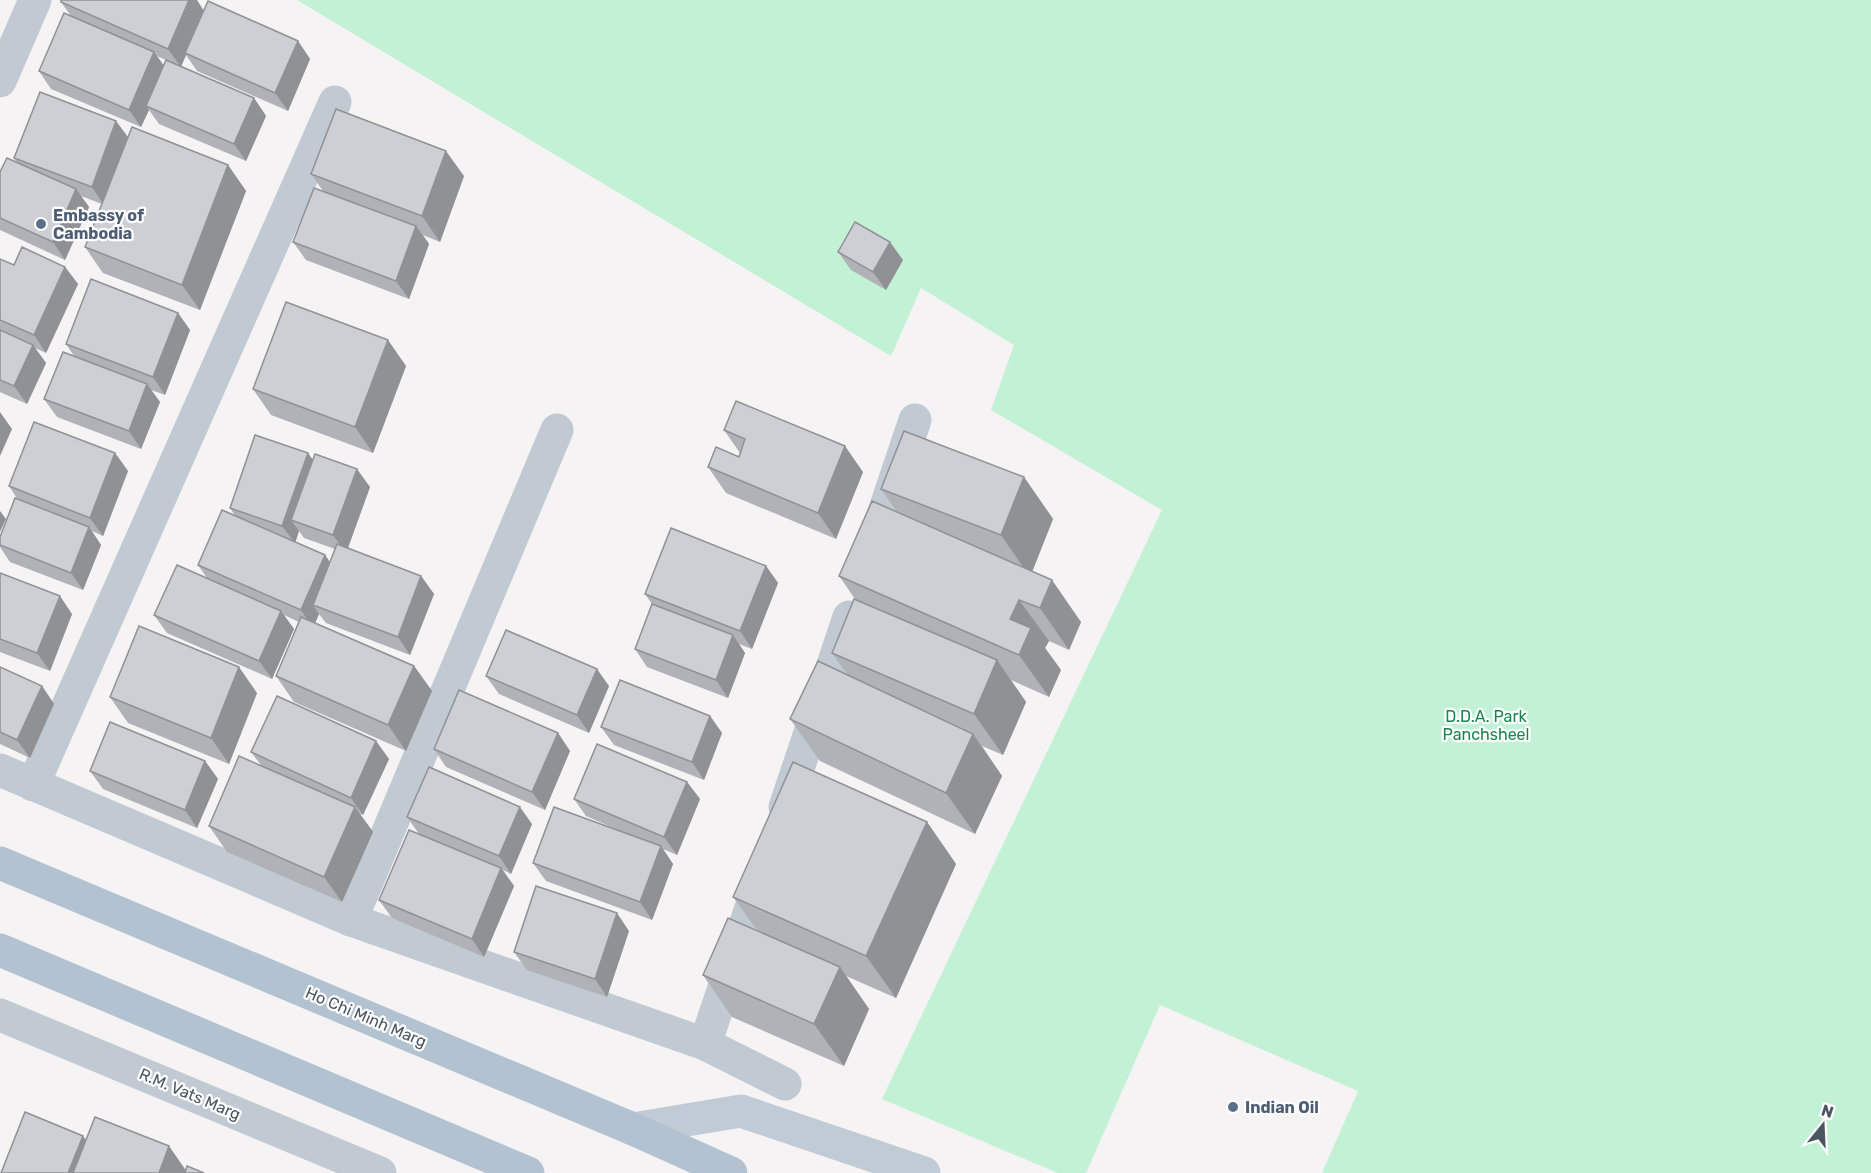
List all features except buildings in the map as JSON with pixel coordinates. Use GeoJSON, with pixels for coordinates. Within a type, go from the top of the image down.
{"type":"FeatureCollection","features":[{"type":"Feature","properties":{"kind":"main road","name":"Ho Chi Minh Marg"},"geometry":{"type":"LineString","coordinates":[[0,863],[633,1129],[731,1173]]}},
{"type":"Feature","properties":{"kind":"main road"},"geometry":{"type":"LineString","coordinates":[[0,950],[528,1173]]}},
{"type":"Feature","properties":{"kind":"street"},"geometry":{"type":"LineString","coordinates":[[0,81],[35,0]]}},
{"type":"Feature","properties":{"kind":"street"},"geometry":{"type":"LineString","coordinates":[[33,785],[335,102]]}},
{"type":"Feature","properties":{"kind":"street"},"geometry":{"type":"LineString","coordinates":[[705,1044],[915,420]]}},
{"type":"Feature","properties":{"kind":"street"},"geometry":{"type":"LineString","coordinates":[[351,920],[557,430]]}},
{"type":"Feature","properties":{"kind":"street"},"geometry":{"type":"LineString","coordinates":[[0,770],[351,920],[705,1044],[785,1084]]}},
{"type":"Feature","properties":{"kind":"street","name":"R.M. Vats Marg"},"geometry":{"type":"LineString","coordinates":[[0,1015],[380,1173]]}},
{"type":"Feature","properties":{"kind":"street"},"geometry":{"type":"LineString","coordinates":[[633,1129],[741,1110],[924,1173]]}},
{"type":"Feature","properties":{"kind":"green space","name":"D.D.A. Park Panchsheel"},"geometry":{"type":"Polygon","coordinates":[[[297,0],[1871,0],[1871,1173],[1322,1173],[1358,1091],[1160,1005],[1086,1173],[1058,1173],[882,1099],[1162,510],[991,410],[1014,345],[921,288],[891,356],[297,0]]]}},
{"type":"Feature","properties":{"kind":"place","name":"Embassy of Cambodia"},"geometry":{"type":"Point","coordinates":[41,224]}},
{"type":"Feature","properties":{"kind":"place","name":"Indian Oil"},"geometry":{"type":"Point","coordinates":[1233,1107]}}]}
